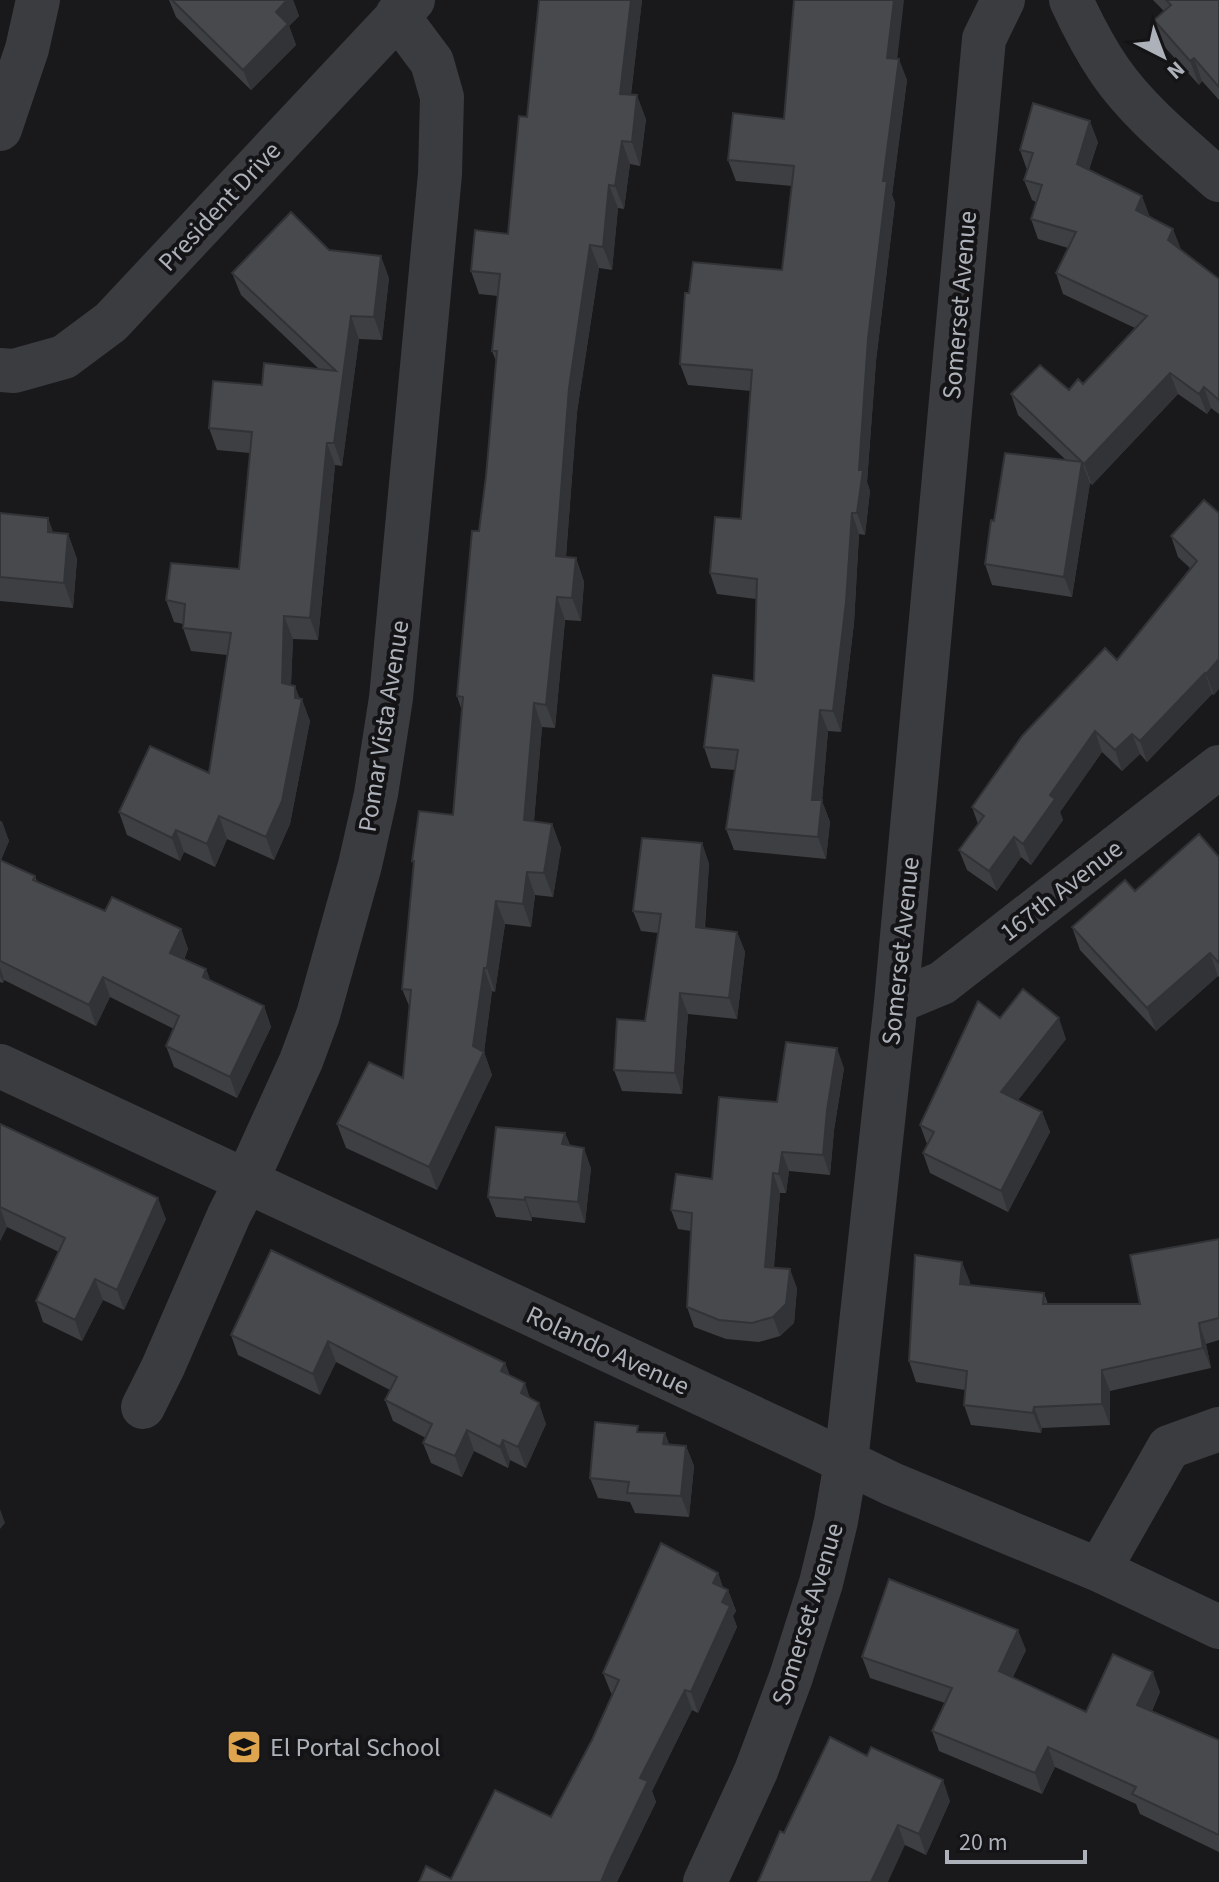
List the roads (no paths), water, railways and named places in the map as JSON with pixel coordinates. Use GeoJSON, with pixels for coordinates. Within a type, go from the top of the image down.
{"type":"FeatureCollection","features":[{"type":"Feature","properties":{"kind":"street"},"geometry":{"type":"LineString","coordinates":[[0,129],[27,49],[38,0]]}},
{"type":"Feature","properties":{"kind":"street","name":"Somerset Avenue"},"geometry":{"type":"LineString","coordinates":[[705,1882],[756,1771],[791,1677],[821,1583],[846,1462],[896,1002],[984,39],[1003,0]]}},
{"type":"Feature","properties":{"kind":"street"},"geometry":{"type":"LineString","coordinates":[[1071,0],[1110,71],[1152,120],[1219,180]]}},
{"type":"Feature","properties":{"kind":"street","name":"President Drive"},"geometry":{"type":"LineString","coordinates":[[0,370],[14,371],[64,357],[111,322],[405,8]]}},
{"type":"Feature","properties":{"kind":"street","name":"Pomar Vista Avenue"},"geometry":{"type":"LineString","coordinates":[[143,1407],[301,1061],[318,1015],[360,865],[376,794],[391,698],[440,174],[442,97],[432,62],[405,8]]}},
{"type":"Feature","properties":{"kind":"street","name":"167th Avenue"},"geometry":{"type":"LineString","coordinates":[[896,1002],[942,983],[1219,767]]}},
{"type":"Feature","properties":{"kind":"street","name":"Rolando Avenue"},"geometry":{"type":"LineString","coordinates":[[0,1066],[892,1484],[1099,1570],[1219,1627]]}},
{"type":"Feature","properties":{"kind":"street"},"geometry":{"type":"LineString","coordinates":[[1099,1570],[1169,1447],[1219,1429]]}},
{"type":"Feature","properties":{"kind":"place","name":"El Portal School"},"geometry":{"type":"Point","coordinates":[244,1747]}}]}
